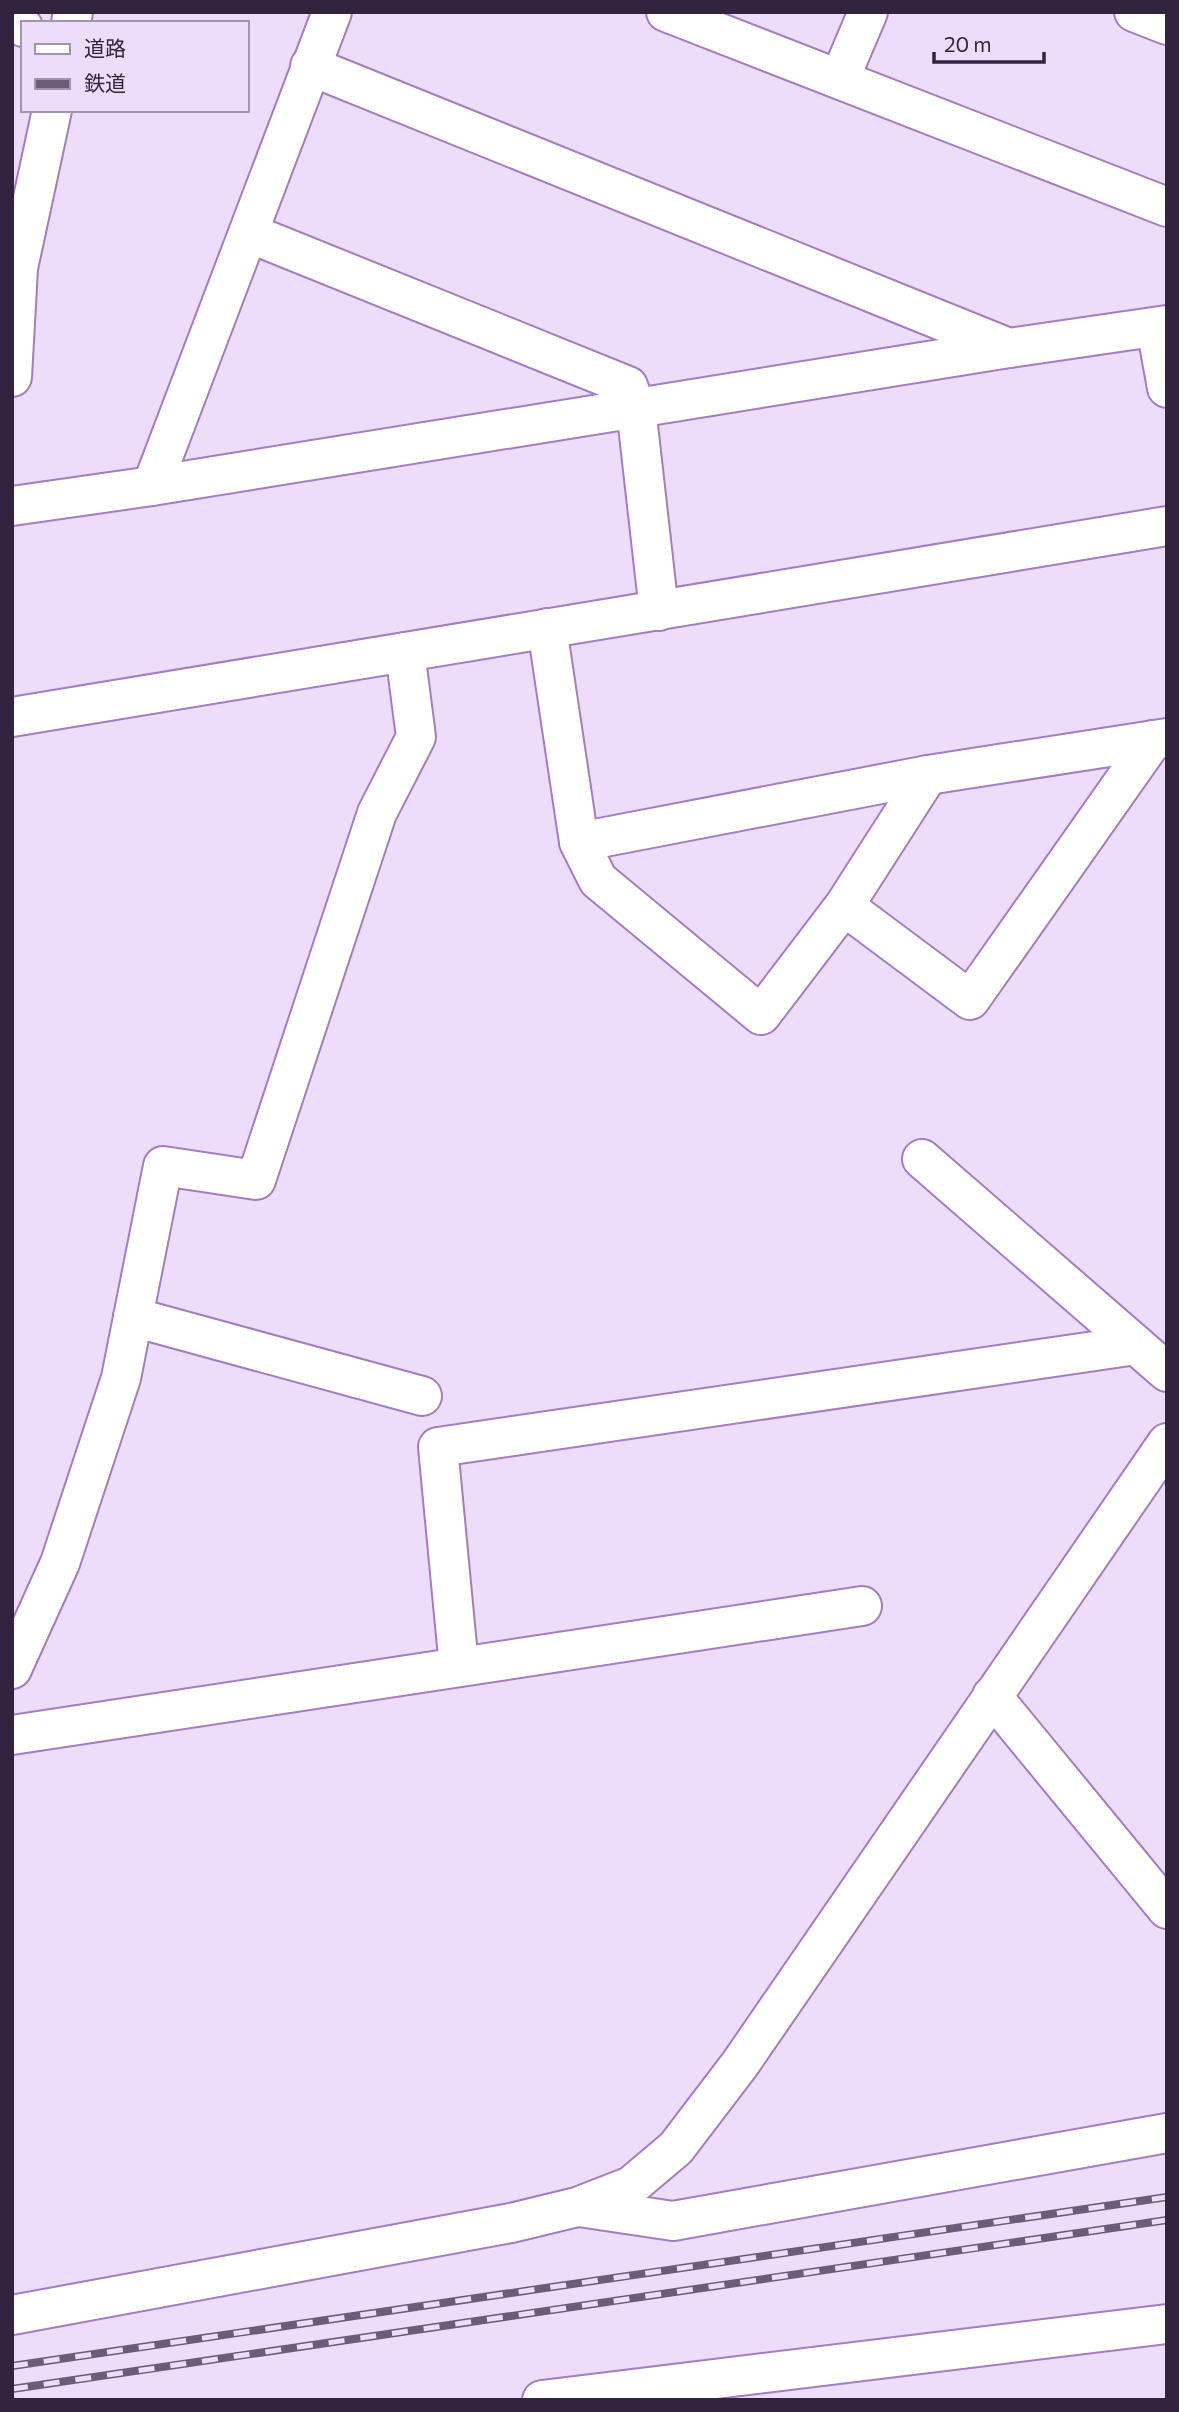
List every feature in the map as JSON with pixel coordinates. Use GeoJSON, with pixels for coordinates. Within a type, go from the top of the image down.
{"type":"FeatureCollection","features":[{"type":"Feature","properties":{"kind":"street"},"geometry":{"type":"LineString","coordinates":[[152,486],[332,12]]}},
{"type":"Feature","properties":{"kind":"street"},"geometry":{"type":"LineString","coordinates":[[666,12],[1167,206]]}},
{"type":"Feature","properties":{"kind":"street"},"geometry":{"type":"LineString","coordinates":[[840,78],[869,12]]}},
{"type":"Feature","properties":{"kind":"street"},"geometry":{"type":"LineString","coordinates":[[1134,12],[1167,25]]}},
{"type":"Feature","properties":{"kind":"street"},"geometry":{"type":"LineString","coordinates":[[310,66],[1009,348]]}},
{"type":"Feature","properties":{"kind":"street"},"geometry":{"type":"LineString","coordinates":[[12,377],[18,268],[52,112]]}},
{"type":"Feature","properties":{"kind":"street"},"geometry":{"type":"LineString","coordinates":[[249,233],[628,386],[636,408],[660,611]]}},
{"type":"Feature","properties":{"kind":"street"},"geometry":{"type":"LineString","coordinates":[[12,506],[1162,326],[1167,388]]}},
{"type":"Feature","properties":{"kind":"street"},"geometry":{"type":"LineString","coordinates":[[12,717],[1167,526]]}},
{"type":"Feature","properties":{"kind":"street"},"geometry":{"type":"LineString","coordinates":[[547,628],[579,842],[598,880],[761,1015],[844,906],[928,775]]}},
{"type":"Feature","properties":{"kind":"street"},"geometry":{"type":"LineString","coordinates":[[12,1669],[60,1563],[121,1378],[163,1166],[257,1180],[377,813],[416,737],[405,652]]}},
{"type":"Feature","properties":{"kind":"street"},"geometry":{"type":"LineString","coordinates":[[579,842],[928,775],[1160,739]]}},
{"type":"Feature","properties":{"kind":"street"},"geometry":{"type":"LineString","coordinates":[[844,906],[970,1000],[1160,739]]}},
{"type":"Feature","properties":{"kind":"street"},"geometry":{"type":"LineString","coordinates":[[922,1159],[1167,1372]]}},
{"type":"Feature","properties":{"kind":"street"},"geometry":{"type":"LineString","coordinates":[[133,1317],[422,1396]]}},
{"type":"Feature","properties":{"kind":"street"},"geometry":{"type":"LineString","coordinates":[[459,1667],[438,1447],[1136,1345]]}},
{"type":"Feature","properties":{"kind":"street"},"geometry":{"type":"LineString","coordinates":[[12,2315],[511,2223],[577,2207],[631,2186],[676,2148],[740,2064],[1167,1443]]}},
{"type":"Feature","properties":{"kind":"street"},"geometry":{"type":"LineString","coordinates":[[12,1735],[862,1606]]}},
{"type":"Feature","properties":{"kind":"street"},"geometry":{"type":"LineString","coordinates":[[992,1696],[1167,1909]]}},
{"type":"Feature","properties":{"kind":"street"},"geometry":{"type":"LineString","coordinates":[[577,2207],[673,2221],[1167,2133]]}},
{"type":"Feature","properties":{"kind":"street"},"geometry":{"type":"LineString","coordinates":[[564,2398],[1167,2324]]}},
{"type":"Feature","properties":{"kind":"railway"},"geometry":{"type":"LineString","coordinates":[[12,2366],[1167,2197]]}},
{"type":"Feature","properties":{"kind":"railway"},"geometry":{"type":"LineString","coordinates":[[12,2389],[1167,2220]]}}]}
